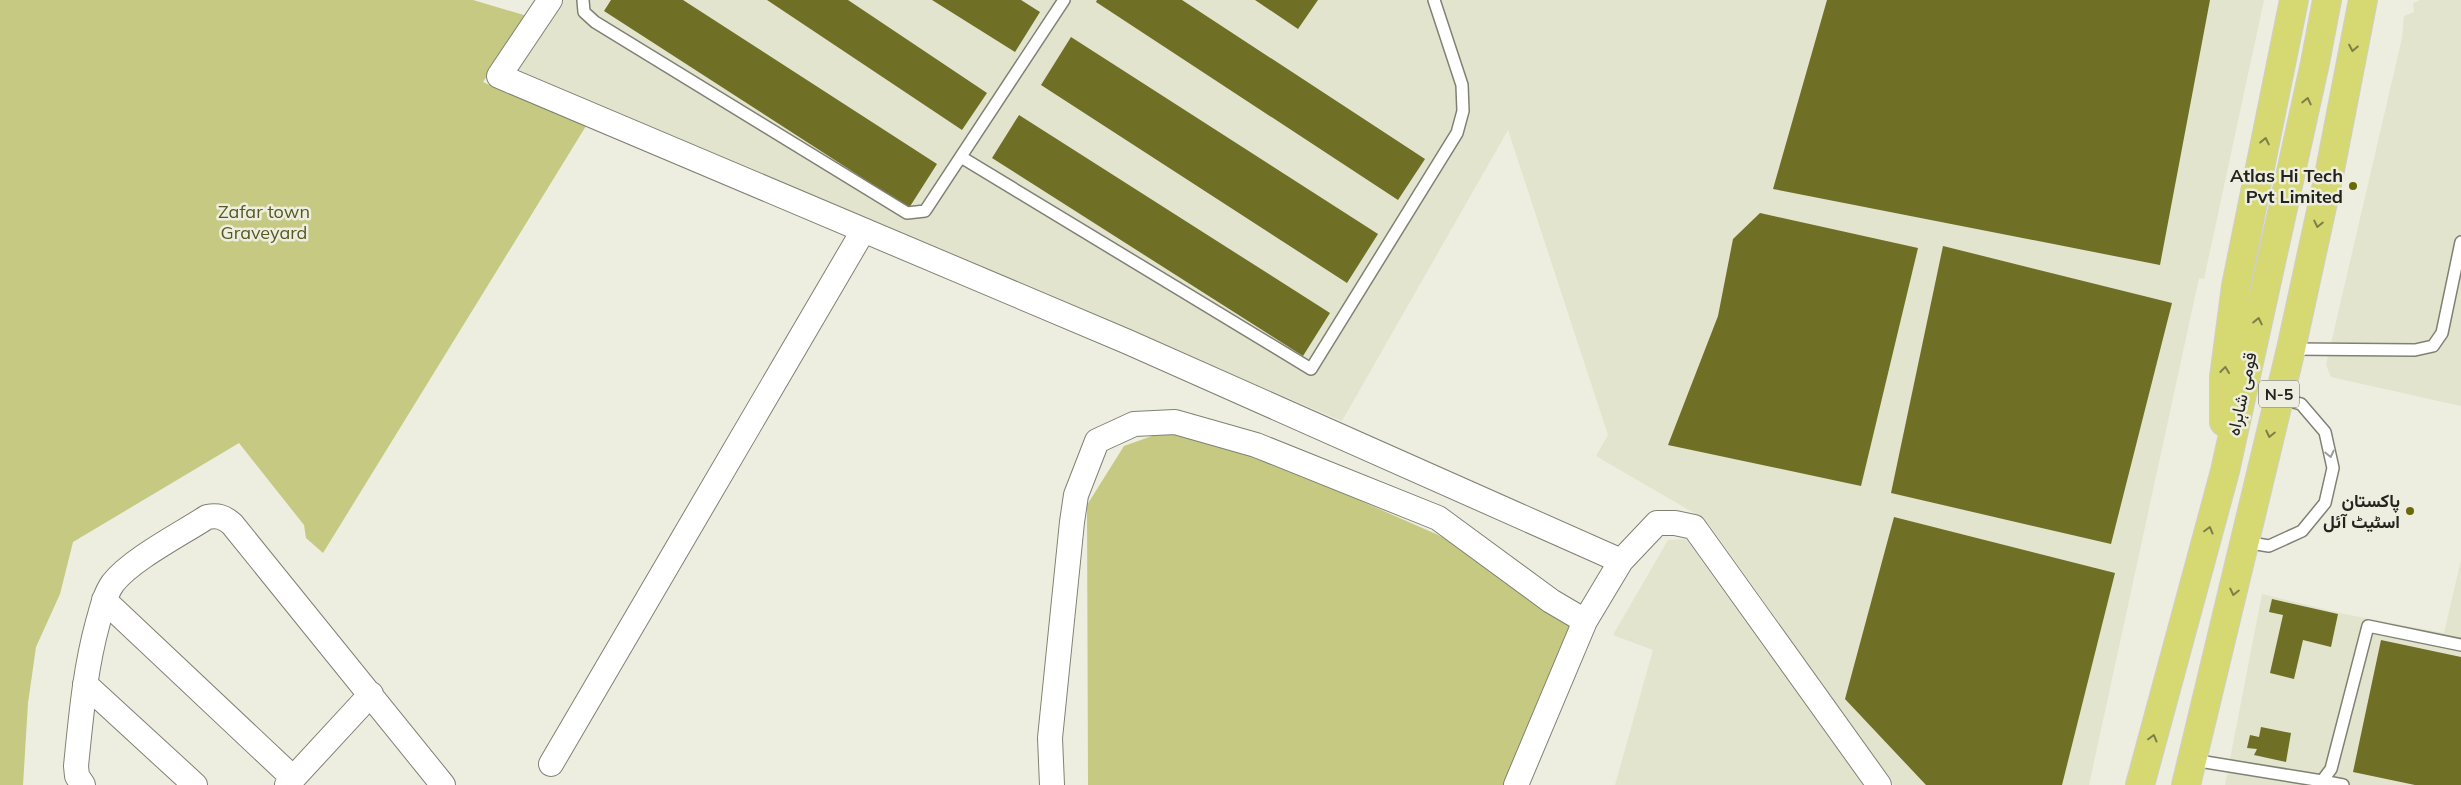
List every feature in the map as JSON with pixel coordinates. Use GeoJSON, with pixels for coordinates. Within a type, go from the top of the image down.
{"type":"FeatureCollection","features":[{"type":"Feature","properties":{"kind":"highway"},"geometry":{"type":"LineString","coordinates":[[2225,472],[2224,377],[2236,286],[2294,0]]}},
{"type":"Feature","properties":{"kind":"highway","name":"قومی شاہراہ"},"geometry":{"type":"LineString","coordinates":[[2140,785],[2225,472],[2327,0]]}},
{"type":"Feature","properties":{"kind":"highway","name":"قومی شاہراہ"},"geometry":{"type":"LineString","coordinates":[[2189,772],[2291,349],[2330,170],[2362,0]]}},
{"type":"Feature","properties":{"kind":"street"},"geometry":{"type":"LineString","coordinates":[[550,0],[499,76],[1128,342],[1621,561]]}},
{"type":"Feature","properties":{"kind":"street"},"geometry":{"type":"LineString","coordinates":[[551,764],[863,231]]}},
{"type":"Feature","properties":{"kind":"street"},"geometry":{"type":"LineString","coordinates":[[1052,785],[1050,738],[1076,495],[1097,442],[1134,424],[1175,422],[1256,445],[1438,518],[1535,590],[1586,621]]}},
{"type":"Feature","properties":{"kind":"street"},"geometry":{"type":"LineString","coordinates":[[83,785],[77,776],[76,766],[85,684],[90,649],[104,600],[113,583],[130,567],[208,517],[215,516],[224,518],[232,524],[443,785]]}},
{"type":"Feature","properties":{"kind":"street"},"geometry":{"type":"LineString","coordinates":[[1516,785],[1586,621],[1621,561],[1657,522],[1694,527],[1879,785]]}},
{"type":"Feature","properties":{"kind":"street"},"geometry":{"type":"LineString","coordinates":[[104,600],[290,782],[371,694]]}},
{"type":"Feature","properties":{"kind":"street"},"geometry":{"type":"LineString","coordinates":[[85,684],[195,785]]}},
{"type":"Feature","properties":{"kind":"lane"},"geometry":{"type":"LineString","coordinates":[[582,0],[584,12],[595,22],[908,213],[926,211],[1064,0]]}},
{"type":"Feature","properties":{"kind":"lane"},"geometry":{"type":"LineString","coordinates":[[961,157],[1311,369],[1457,133],[1463,111],[1462,85],[1434,0]]}},
{"type":"Feature","properties":{"kind":"lane"},"geometry":{"type":"LineString","coordinates":[[2291,349],[2415,350],[2433,346],[2442,333],[2461,242]]}},
{"type":"Feature","properties":{"kind":"lane"},"geometry":{"type":"LineString","coordinates":[[2245,542],[2269,546],[2302,531],[2325,503],[2333,468],[2325,432],[2301,404],[2278,398]]}},
{"type":"Feature","properties":{"kind":"lane"},"geometry":{"type":"LineString","coordinates":[[2322,781],[2331,769],[2368,626],[2461,645]]}},
{"type":"Feature","properties":{"kind":"lane"},"geometry":{"type":"LineString","coordinates":[[2189,772],[2322,781],[2343,785]]}},
{"type":"Feature","properties":{"kind":"shaded area"},"geometry":{"type":"Polygon","coordinates":[[[562,0],[2264,0],[2204,279],[2199,278],[2089,785],[1894,785],[1706,520],[1596,456],[1608,435],[1508,130],[1342,421],[516,72],[562,0]]]}},
{"type":"Feature","properties":{"kind":"shaded area"},"geometry":{"type":"Polygon","coordinates":[[[2420,0],[2461,0],[2461,406],[2331,377],[2326,365],[2402,38],[2404,16],[2414,12],[2413,3],[2420,0]]]}},
{"type":"Feature","properties":{"kind":"shaded area"},"geometry":{"type":"Polygon","coordinates":[[[1686,539],[1863,785],[1615,785],[1653,650],[1613,635],[1668,540],[1686,539]]]}},
{"type":"Feature","properties":{"kind":"shaded area"},"geometry":{"type":"Polygon","coordinates":[[[2461,560],[2461,785],[2225,785],[2262,594],[2344,614],[2444,633],[2461,560]]]}},
{"type":"Feature","properties":{"kind":"green space","name":"Zafar town Graveyard"},"geometry":{"type":"Polygon","coordinates":[[[0,0],[473,0],[527,16],[483,82],[586,126],[323,553],[306,538],[304,525],[239,443],[73,542],[60,594],[36,647],[28,703],[23,785],[0,785],[0,0]]]}},
{"type":"Feature","properties":{"kind":"green space"},"geometry":{"type":"Polygon","coordinates":[[[1169,430],[1254,454],[1436,534],[1587,613],[1520,772],[1504,785],[1088,785],[1087,505],[1124,446],[1169,430]]]}},
{"type":"Feature","properties":{"kind":"building"},"geometry":{"type":"Polygon","coordinates":[[[611,0],[683,0],[937,164],[909,208],[604,11],[611,0]]]}},
{"type":"Feature","properties":{"kind":"building"},"geometry":{"type":"Polygon","coordinates":[[[767,0],[848,0],[987,93],[962,130],[767,0]]]}},
{"type":"Feature","properties":{"kind":"building"},"geometry":{"type":"Polygon","coordinates":[[[932,0],[1021,0],[1040,12],[1015,52],[932,0]]]}},
{"type":"Feature","properties":{"kind":"building"},"geometry":{"type":"Polygon","coordinates":[[[1097,0],[1182,0],[1425,159],[1398,200],[1096,2],[1097,0]]]}},
{"type":"Feature","properties":{"kind":"building"},"geometry":{"type":"Polygon","coordinates":[[[1255,0],[1318,0],[1298,29],[1255,0]]]}},
{"type":"Feature","properties":{"kind":"building"},"geometry":{"type":"Polygon","coordinates":[[[1827,0],[2210,0],[2160,265],[1773,189],[1827,0]]]}},
{"type":"Feature","properties":{"kind":"building"},"geometry":{"type":"Polygon","coordinates":[[[1071,37],[1378,234],[1347,283],[1041,85],[1071,37]]]}},
{"type":"Feature","properties":{"kind":"building"},"geometry":{"type":"Polygon","coordinates":[[[1019,115],[1330,313],[1303,356],[992,158],[1019,115]]]}},
{"type":"Feature","properties":{"kind":"building"},"geometry":{"type":"Polygon","coordinates":[[[1760,213],[1918,248],[1861,486],[1668,445],[1718,316],[1733,239],[1760,213]]]}},
{"type":"Feature","properties":{"kind":"building"},"geometry":{"type":"Polygon","coordinates":[[[1943,246],[2172,303],[2111,544],[1891,493],[1943,246]]]}},
{"type":"Feature","properties":{"kind":"building"},"geometry":{"type":"Polygon","coordinates":[[[1894,517],[2115,573],[2062,785],[1926,785],[1845,699],[1894,517]]]}},
{"type":"Feature","properties":{"kind":"building"},"geometry":{"type":"Polygon","coordinates":[[[2272,599],[2338,614],[2331,647],[2303,640],[2294,679],[2270,673],[2283,615],[2269,612],[2272,599]]]}},
{"type":"Feature","properties":{"kind":"building"},"geometry":{"type":"Polygon","coordinates":[[[2381,640],[2461,657],[2461,785],[2415,785],[2353,772],[2381,640]]]}},
{"type":"Feature","properties":{"kind":"building"},"geometry":{"type":"Polygon","coordinates":[[[2261,727],[2291,733],[2286,762],[2254,755],[2257,749],[2247,748],[2250,735],[2259,737],[2261,727]]]}},
{"type":"Feature","properties":{"kind":"place","name":"Atlas Hi Tech Pvt Limited"},"geometry":{"type":"Point","coordinates":[2353,186]}},
{"type":"Feature","properties":{"kind":"place","name":"پاکستان اسٹیٹ آئل"},"geometry":{"type":"Point","coordinates":[2410,511]}}]}
